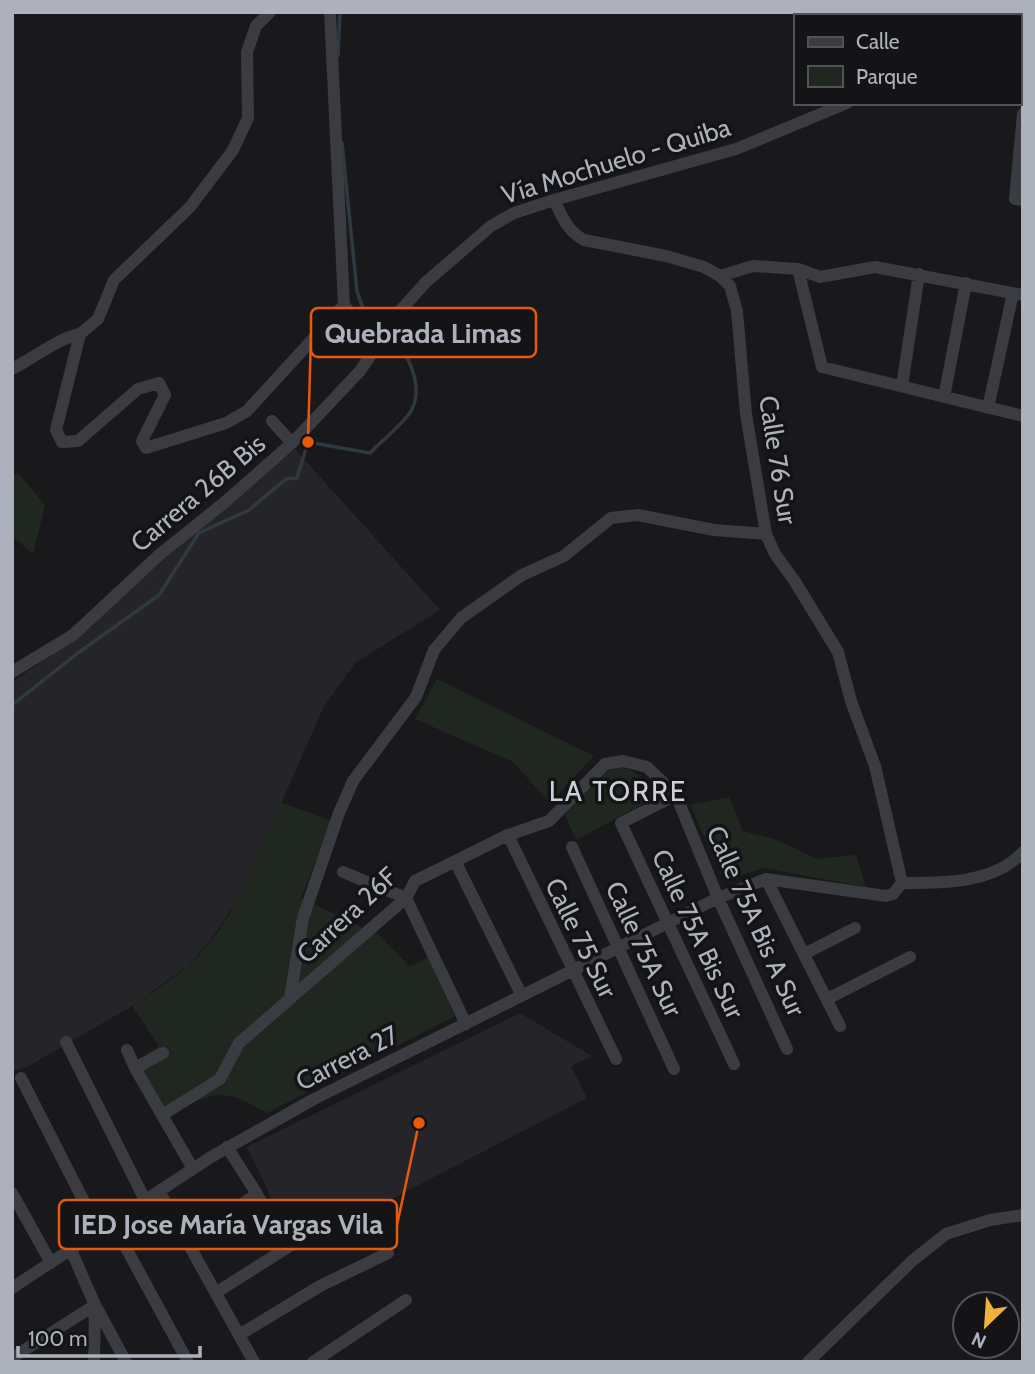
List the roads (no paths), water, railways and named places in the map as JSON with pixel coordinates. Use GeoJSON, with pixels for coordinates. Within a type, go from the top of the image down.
{"type":"FeatureCollection","features":[{"type":"Feature","properties":{"kind":"street"},"geometry":{"type":"LineString","coordinates":[[12,369],[45,353],[58,341],[80,334],[98,319],[114,280],[190,207],[233,150],[248,118],[247,52],[256,26],[270,12]]}},
{"type":"Feature","properties":{"kind":"street"},"geometry":{"type":"LineString","coordinates":[[330,12],[344,305],[379,342]]}},
{"type":"Feature","properties":{"kind":"street","name":"Vía Mochuelo - Quiba"},"geometry":{"type":"LineString","coordinates":[[391,324],[426,282],[491,226],[514,213],[736,149],[842,105]]}},
{"type":"Feature","properties":{"kind":"street"},"geometry":{"type":"LineString","coordinates":[[1023,114],[1015,199],[1023,200]]}},
{"type":"Feature","properties":{"kind":"street"},"geometry":{"type":"LineString","coordinates":[[554,200],[565,222],[574,234],[584,240],[666,256],[704,267],[720,276],[753,266],[798,269],[820,277],[875,267],[1018,294],[988,408]]}},
{"type":"Feature","properties":{"kind":"street"},"geometry":{"type":"LineString","coordinates":[[798,269],[822,368],[1023,416]]}},
{"type":"Feature","properties":{"kind":"street"},"geometry":{"type":"LineString","coordinates":[[902,386],[919,274]]}},
{"type":"Feature","properties":{"kind":"street","name":"Calle 76 Sur"},"geometry":{"type":"LineString","coordinates":[[720,276],[730,286],[737,311],[746,414],[766,534],[775,554],[825,627],[838,652],[851,701],[875,766],[902,883]]}},
{"type":"Feature","properties":{"kind":"street"},"geometry":{"type":"LineString","coordinates":[[944,397],[966,283]]}},
{"type":"Feature","properties":{"kind":"street"},"geometry":{"type":"LineString","coordinates":[[80,334],[56,430],[62,442],[78,441],[138,389],[159,383],[166,395],[142,441],[146,448],[226,423],[247,411],[344,305]]}},
{"type":"Feature","properties":{"kind":"street","name":"Carrera 26B Bis"},"geometry":{"type":"LineString","coordinates":[[12,672],[73,635],[158,556],[292,443],[360,371],[391,324]]}},
{"type":"Feature","properties":{"kind":"street"},"geometry":{"type":"LineString","coordinates":[[272,421],[292,443]]}},
{"type":"Feature","properties":{"kind":"street"},"geometry":{"type":"LineString","coordinates":[[290,998],[303,918],[339,813],[353,781],[415,697],[434,650],[461,618],[491,594],[522,575],[565,556],[611,518],[638,515],[727,532],[766,534]]}},
{"type":"Feature","properties":{"kind":"street","name":"Carrera 26F"},"geometry":{"type":"LineString","coordinates":[[162,1115],[220,1079],[239,1043],[406,898],[415,881],[508,835],[549,821],[569,803],[595,771],[605,764],[623,761]]}},
{"type":"Feature","properties":{"kind":"street","name":"Calle 75A Bis A Sur"},"geometry":{"type":"LineString","coordinates":[[623,761],[647,767],[676,795],[718,898],[787,1049]]}},
{"type":"Feature","properties":{"kind":"street","name":"Calle 75A Bis Sur"},"geometry":{"type":"LineString","coordinates":[[676,795],[621,823],[734,1064]]}},
{"type":"Feature","properties":{"kind":"street","name":"Calle 75 Sur"},"geometry":{"type":"LineString","coordinates":[[508,835],[570,970],[615,1059]]}},
{"type":"Feature","properties":{"kind":"street","name":"Calle 75A Sur"},"geometry":{"type":"LineString","coordinates":[[572,847],[674,1069]]}},
{"type":"Feature","properties":{"kind":"street"},"geometry":{"type":"LineString","coordinates":[[766,879],[886,896],[893,894],[902,883],[939,883],[999,872],[1023,852]]}},
{"type":"Feature","properties":{"kind":"street"},"geometry":{"type":"LineString","coordinates":[[455,861],[521,994]]}},
{"type":"Feature","properties":{"kind":"street"},"geometry":{"type":"LineString","coordinates":[[343,872],[406,898],[466,1024]]}},
{"type":"Feature","properties":{"kind":"street"},"geometry":{"type":"LineString","coordinates":[[766,879],[840,1026]]}},
{"type":"Feature","properties":{"kind":"street","name":"Carrera 27"},"geometry":{"type":"LineString","coordinates":[[12,1288],[227,1147],[314,1099],[618,946],[718,898],[766,879]]}},
{"type":"Feature","properties":{"kind":"street"},"geometry":{"type":"LineString","coordinates":[[804,954],[855,929]]}},
{"type":"Feature","properties":{"kind":"street"},"geometry":{"type":"LineString","coordinates":[[827,999],[911,957]]}},
{"type":"Feature","properties":{"kind":"street"},"geometry":{"type":"LineString","coordinates":[[66,1042],[145,1200]]}},
{"type":"Feature","properties":{"kind":"street"},"geometry":{"type":"LineString","coordinates":[[127,1050],[193,1169]]}},
{"type":"Feature","properties":{"kind":"street"},"geometry":{"type":"LineString","coordinates":[[135,1068],[163,1053]]}},
{"type":"Feature","properties":{"kind":"street"},"geometry":{"type":"LineString","coordinates":[[21,1078],[99,1231]]}},
{"type":"Feature","properties":{"kind":"street"},"geometry":{"type":"LineString","coordinates":[[217,1292],[290,1245],[227,1147]]}},
{"type":"Feature","properties":{"kind":"street"},"geometry":{"type":"LineString","coordinates":[[159,1191],[254,1362]]}},
{"type":"Feature","properties":{"kind":"street"},"geometry":{"type":"LineString","coordinates":[[12,1193],[51,1263]]}},
{"type":"Feature","properties":{"kind":"street"},"geometry":{"type":"LineString","coordinates":[[187,1242],[257,1194]]}},
{"type":"Feature","properties":{"kind":"street"},"geometry":{"type":"LineString","coordinates":[[808,1362],[912,1261],[946,1234],[990,1220],[1023,1215]]}},
{"type":"Feature","properties":{"kind":"street"},"geometry":{"type":"LineString","coordinates":[[112,1222],[188,1362]]}},
{"type":"Feature","properties":{"kind":"street"},"geometry":{"type":"LineString","coordinates":[[71,1250],[95,1305],[126,1362]]}},
{"type":"Feature","properties":{"kind":"street"},"geometry":{"type":"LineString","coordinates":[[239,1335],[320,1286],[388,1253]]}},
{"type":"Feature","properties":{"kind":"street"},"geometry":{"type":"LineString","coordinates":[[313,1362],[405,1300]]}},
{"type":"Feature","properties":{"kind":"street"},"geometry":{"type":"LineString","coordinates":[[12,1358],[95,1305]]}},
{"type":"Feature","properties":{"kind":"street"},"geometry":{"type":"LineString","coordinates":[[94,1362],[95,1305]]}},
{"type":"Feature","properties":{"kind":"waterway"},"geometry":{"type":"LineString","coordinates":[[338,56],[340,12]]}},
{"type":"Feature","properties":{"kind":"waterway"},"geometry":{"type":"LineString","coordinates":[[342,143],[357,291],[363,309],[383,328]]}},
{"type":"Feature","properties":{"kind":"waterway"},"geometry":{"type":"LineString","coordinates":[[12,705],[159,595],[199,533],[249,510],[286,479],[297,478],[308,442],[370,453],[399,426],[412,409],[415,379],[402,349],[389,333]]}},
{"type":"Feature","properties":{"kind":"place","name":"Quebrada Limas"},"geometry":{"type":"Point","coordinates":[308,442]}},
{"type":"Feature","properties":{"kind":"place","name":"IED Jose María Vargas Vila"},"geometry":{"type":"Point","coordinates":[419,1123]}},
{"type":"Feature","properties":{"kind":"district","name":"LA TORRE"},"geometry":{"type":"Point","coordinates":[618,791]}}]}
